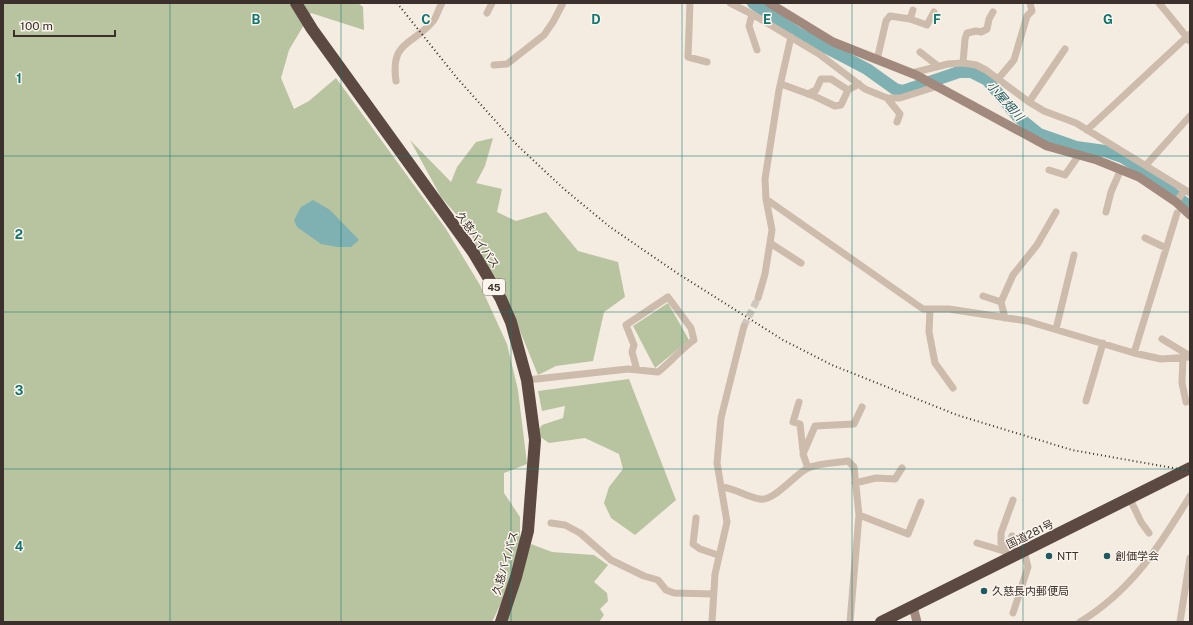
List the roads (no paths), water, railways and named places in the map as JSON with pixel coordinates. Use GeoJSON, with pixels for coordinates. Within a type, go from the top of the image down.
{"type":"FeatureCollection","features":[{"type":"Feature","properties":{"kind":"highway","name":"久慈バイパス"},"geometry":{"type":"LineString","coordinates":[[296,3],[312,29],[483,268],[501,299],[511,322],[527,380],[536,440],[530,512],[525,548],[501,622]]}},
{"type":"Feature","properties":{"kind":"highway","name":"国道281号"},"geometry":{"type":"LineString","coordinates":[[881,622],[1016,553],[1130,499],[1190,468]]}},
{"type":"Feature","properties":{"kind":"street"},"geometry":{"type":"LineString","coordinates":[[396,81],[394,67],[398,50],[434,20],[442,3]]}},
{"type":"Feature","properties":{"kind":"street"},"geometry":{"type":"LineString","coordinates":[[487,12],[492,3]]}},
{"type":"Feature","properties":{"kind":"street"},"geometry":{"type":"LineString","coordinates":[[494,65],[507,64],[544,36],[563,3]]}},
{"type":"Feature","properties":{"kind":"street"},"geometry":{"type":"LineString","coordinates":[[690,3],[688,57],[707,62]]}},
{"type":"Feature","properties":{"kind":"street"},"geometry":{"type":"LineString","coordinates":[[730,3],[752,14],[836,65],[866,89],[887,98],[900,98],[936,85]]}},
{"type":"Feature","properties":{"kind":"street"},"geometry":{"type":"LineString","coordinates":[[998,79],[1014,60],[1022,38],[1027,16],[1032,11],[1030,3]]}},
{"type":"Feature","properties":{"kind":"street"},"geometry":{"type":"LineString","coordinates":[[1087,130],[1189,37],[1160,3]]}},
{"type":"Feature","properties":{"kind":"street"},"geometry":{"type":"LineString","coordinates":[[771,4],[834,42],[914,74],[1047,146],[1121,169],[1139,177],[1177,201],[1190,215]]}},
{"type":"Feature","properties":{"kind":"street"},"geometry":{"type":"LineString","coordinates":[[910,19],[913,10]]}},
{"type":"Feature","properties":{"kind":"street"},"geometry":{"type":"LineString","coordinates":[[877,60],[886,21],[890,16],[910,19],[927,25],[934,12]]}},
{"type":"Feature","properties":{"kind":"street"},"geometry":{"type":"LineString","coordinates":[[963,63],[967,33],[976,31],[981,32],[987,29],[989,19],[993,12]]}},
{"type":"Feature","properties":{"kind":"street"},"geometry":{"type":"LineString","coordinates":[[752,14],[749,26],[758,50]]}},
{"type":"Feature","properties":{"kind":"street"},"geometry":{"type":"LineString","coordinates":[[758,298],[765,274],[772,230],[766,199],[765,179],[781,84],[791,37]]}},
{"type":"Feature","properties":{"kind":"street"},"geometry":{"type":"LineString","coordinates":[[1029,102],[1065,49]]}},
{"type":"Feature","properties":{"kind":"street"},"geometry":{"type":"LineString","coordinates":[[920,52],[938,66]]}},
{"type":"Feature","properties":{"kind":"street"},"geometry":{"type":"LineString","coordinates":[[914,74],[938,66],[963,63],[976,65],[986,70],[1029,102],[1044,111],[1076,123],[1114,148],[1146,165],[1186,192],[1177,201]]}},
{"type":"Feature","properties":{"kind":"street"},"geometry":{"type":"LineString","coordinates":[[808,94],[816,90],[821,79],[831,79],[848,90]]}},
{"type":"Feature","properties":{"kind":"street"},"geometry":{"type":"LineString","coordinates":[[781,84],[835,106],[841,105],[848,90],[859,84]]}},
{"type":"Feature","properties":{"kind":"street"},"geometry":{"type":"LineString","coordinates":[[887,98],[900,114],[897,122]]}},
{"type":"Feature","properties":{"kind":"street"},"geometry":{"type":"LineString","coordinates":[[1146,165],[1190,116]]}},
{"type":"Feature","properties":{"kind":"street"},"geometry":{"type":"LineString","coordinates":[[1049,170],[1065,175],[1079,156]]}},
{"type":"Feature","properties":{"kind":"street"},"geometry":{"type":"LineString","coordinates":[[1106,212],[1110,192],[1121,169]]}},
{"type":"Feature","properties":{"kind":"street"},"geometry":{"type":"LineString","coordinates":[[766,199],[923,309],[930,310],[950,308],[1005,318],[1056,329],[1134,353],[1161,359],[1188,357]]}},
{"type":"Feature","properties":{"kind":"street"},"geometry":{"type":"LineString","coordinates":[[1005,318],[1001,302],[1013,275],[1037,245],[1056,212]]}},
{"type":"Feature","properties":{"kind":"street"},"geometry":{"type":"LineString","coordinates":[[1134,353],[1177,213]]}},
{"type":"Feature","properties":{"kind":"street"},"geometry":{"type":"LineString","coordinates":[[1145,238],[1166,248]]}},
{"type":"Feature","properties":{"kind":"street"},"geometry":{"type":"LineString","coordinates":[[770,243],[802,263]]}},
{"type":"Feature","properties":{"kind":"street"},"geometry":{"type":"LineString","coordinates":[[1056,329],[1074,255]]}},
{"type":"Feature","properties":{"kind":"street"},"geometry":{"type":"LineString","coordinates":[[983,296],[1001,302]]}},
{"type":"Feature","properties":{"kind":"street"},"geometry":{"type":"LineString","coordinates":[[527,380],[637,370],[658,372],[668,364],[681,349],[694,340],[691,328],[668,297],[626,325],[634,345],[632,352],[637,370]]}},
{"type":"Feature","properties":{"kind":"street"},"geometry":{"type":"LineString","coordinates":[[930,310],[929,332],[935,363],[953,388]]}},
{"type":"Feature","properties":{"kind":"street"},"geometry":{"type":"LineString","coordinates":[[712,622],[713,594],[718,555],[727,522],[717,463],[721,418],[744,326]]}},
{"type":"Feature","properties":{"kind":"street"},"geometry":{"type":"LineString","coordinates":[[1162,339],[1188,357]]}},
{"type":"Feature","properties":{"kind":"street"},"geometry":{"type":"LineString","coordinates":[[1086,401],[1103,343]]}},
{"type":"Feature","properties":{"kind":"street"},"geometry":{"type":"LineString","coordinates":[[1186,402],[1182,383],[1188,357]]}},
{"type":"Feature","properties":{"kind":"street"},"geometry":{"type":"LineString","coordinates":[[799,402],[793,422],[800,424],[803,454],[808,468]]}},
{"type":"Feature","properties":{"kind":"street"},"geometry":{"type":"LineString","coordinates":[[803,454],[815,426],[854,424],[862,407]]}},
{"type":"Feature","properties":{"kind":"street"},"geometry":{"type":"LineString","coordinates":[[722,487],[735,489],[760,500],[767,498],[786,486],[808,468],[848,461],[854,467],[859,515],[850,622]]}},
{"type":"Feature","properties":{"kind":"street"},"geometry":{"type":"LineString","coordinates":[[855,483],[876,478],[895,479],[902,468]]}},
{"type":"Feature","properties":{"kind":"street"},"geometry":{"type":"LineString","coordinates":[[1080,622],[1098,610],[1146,564],[1190,496]]}},
{"type":"Feature","properties":{"kind":"street"},"geometry":{"type":"LineString","coordinates":[[1130,499],[1141,522],[1149,533]]}},
{"type":"Feature","properties":{"kind":"street"},"geometry":{"type":"LineString","coordinates":[[1013,500],[1001,533],[1001,543],[1016,553]]}},
{"type":"Feature","properties":{"kind":"street"},"geometry":{"type":"LineString","coordinates":[[859,515],[908,534],[921,502]]}},
{"type":"Feature","properties":{"kind":"street"},"geometry":{"type":"LineString","coordinates":[[696,518],[694,544],[700,549],[718,555]]}},
{"type":"Feature","properties":{"kind":"street"},"geometry":{"type":"LineString","coordinates":[[551,523],[565,525],[580,534],[611,560],[644,576],[658,580],[666,590],[674,593],[713,594]]}},
{"type":"Feature","properties":{"kind":"street"},"geometry":{"type":"LineString","coordinates":[[1012,536],[1011,546],[1028,567],[1013,613]]}},
{"type":"Feature","properties":{"kind":"street"},"geometry":{"type":"LineString","coordinates":[[977,543],[1016,553]]}},
{"type":"Feature","properties":{"kind":"street"},"geometry":{"type":"LineString","coordinates":[[1180,622],[1188,591],[1190,558]]}},
{"type":"Feature","properties":{"kind":"street"},"geometry":{"type":"LineString","coordinates":[[913,606],[917,622]]}},
{"type":"Feature","properties":{"kind":"water"},"geometry":{"type":"Polygon","coordinates":[[[313,200],[330,210],[359,240],[351,247],[337,247],[321,244],[297,227],[294,220],[301,207],[313,200]]]}},
{"type":"Feature","properties":{"kind":"waterway","name":"小屋畑川"},"geometry":{"type":"LineString","coordinates":[[753,3],[796,32],[867,69],[895,89],[903,91],[959,72],[971,72],[987,80],[1018,117],[1039,134],[1076,147],[1105,151],[1122,157],[1143,170],[1190,207]]}},
{"type":"Feature","properties":{"kind":"tunnel"},"geometry":{"type":"LineString","coordinates":[[744,326],[758,298]]}},
{"type":"Feature","properties":{"kind":"railway"},"geometry":{"type":"LineString","coordinates":[[397,3],[457,78],[517,145],[564,189],[610,227],[677,273],[783,340],[832,365],[957,415],[1072,450],[1190,471]]}},
{"type":"Feature","properties":{"kind":"place","name":"NTT"},"geometry":{"type":"Point","coordinates":[1049,556]}},
{"type":"Feature","properties":{"kind":"place","name":"創価学会"},"geometry":{"type":"Point","coordinates":[1107,556]}},
{"type":"Feature","properties":{"kind":"place","name":"久慈長内郵便局"},"geometry":{"type":"Point","coordinates":[984,591]}}]}
